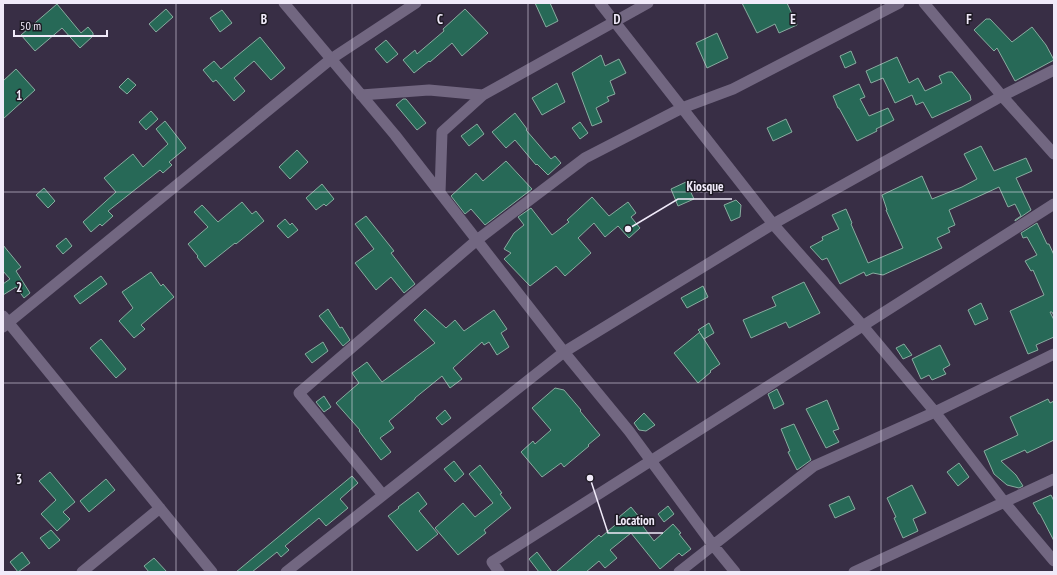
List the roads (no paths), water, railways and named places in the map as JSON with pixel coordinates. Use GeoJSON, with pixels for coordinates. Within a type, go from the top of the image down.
{"type":"FeatureCollection","features":[{"type":"Feature","properties":{"kind":"street"},"geometry":{"type":"LineString","coordinates":[[284,3],[395,135],[564,352],[629,431],[713,545],[735,572]]}},
{"type":"Feature","properties":{"kind":"street"},"geometry":{"type":"LineString","coordinates":[[212,572],[5,322],[331,59],[416,3]]}},
{"type":"Feature","properties":{"kind":"street"},"geometry":{"type":"LineString","coordinates":[[600,3],[773,224],[863,326],[935,412],[1005,503],[1054,561]]}},
{"type":"Feature","properties":{"kind":"street"},"geometry":{"type":"LineString","coordinates":[[440,193],[442,132],[483,95],[648,3]]}},
{"type":"Feature","properties":{"kind":"street"},"geometry":{"type":"LineString","coordinates":[[383,495],[299,393],[477,240],[585,158],[682,108],[733,89],[899,3]]}},
{"type":"Feature","properties":{"kind":"street"},"geometry":{"type":"LineString","coordinates":[[924,3],[1002,96],[1054,154]]}},
{"type":"Feature","properties":{"kind":"street"},"geometry":{"type":"LineString","coordinates":[[286,572],[564,352],[773,224],[1002,96],[1054,70]]}},
{"type":"Feature","properties":{"kind":"street"},"geometry":{"type":"LineString","coordinates":[[361,95],[429,90],[483,95]]}},
{"type":"Feature","properties":{"kind":"street"},"geometry":{"type":"LineString","coordinates":[[499,572],[492,562],[1054,204]]}},
{"type":"Feature","properties":{"kind":"street"},"geometry":{"type":"LineString","coordinates":[[679,572],[814,466],[935,412],[1054,354]]}},
{"type":"Feature","properties":{"kind":"street"},"geometry":{"type":"LineString","coordinates":[[854,572],[1054,479]]}},
{"type":"Feature","properties":{"kind":"street"},"geometry":{"type":"LineString","coordinates":[[82,572],[160,508]]}},
{"type":"Feature","properties":{"kind":"place","name":"Kiosque"},"geometry":{"type":"Point","coordinates":[628,229]}},
{"type":"Feature","properties":{"kind":"place","name":"Location"},"geometry":{"type":"Point","coordinates":[590,478]}}]}
